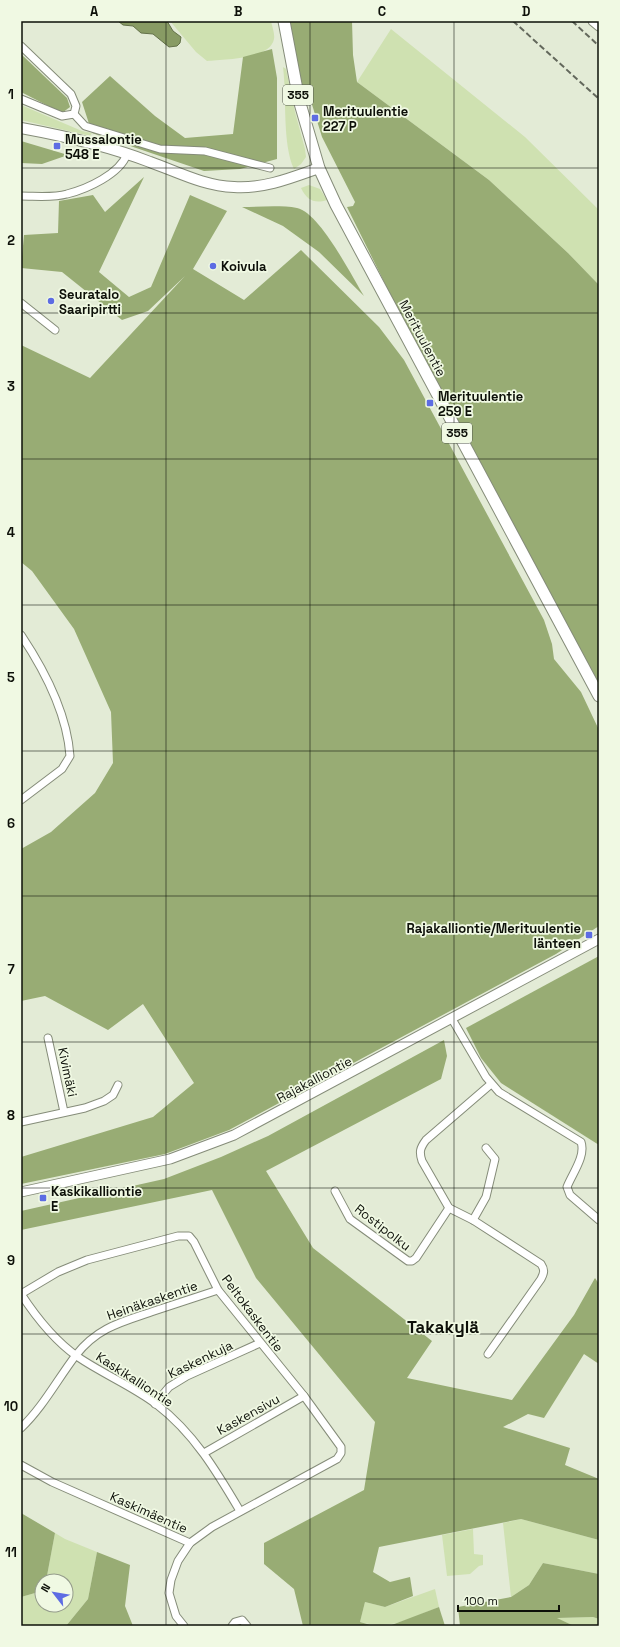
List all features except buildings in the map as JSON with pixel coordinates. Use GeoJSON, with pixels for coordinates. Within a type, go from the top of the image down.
{"type":"FeatureCollection","features":[{"type":"Feature","properties":{"kind":"main road","name":"Merituulentie"},"geometry":{"type":"LineString","coordinates":[[284,21],[299,100],[319,168],[350,234],[384,293],[599,696]]}},
{"type":"Feature","properties":{"kind":"main road"},"geometry":{"type":"LineString","coordinates":[[21,128],[80,140],[127,154],[204,183],[234,188],[271,185],[319,168]]}},
{"type":"Feature","properties":{"kind":"street"},"geometry":{"type":"LineString","coordinates":[[593,21],[599,26]]}},
{"type":"Feature","properties":{"kind":"street"},"geometry":{"type":"LineString","coordinates":[[21,46],[71,94],[76,106],[74,114]]}},
{"type":"Feature","properties":{"kind":"street"},"geometry":{"type":"LineString","coordinates":[[21,98],[62,116],[74,114]]}},
{"type":"Feature","properties":{"kind":"street"},"geometry":{"type":"LineString","coordinates":[[74,114],[85,126],[160,149],[204,151],[270,168]]}},
{"type":"Feature","properties":{"kind":"street"},"geometry":{"type":"LineString","coordinates":[[21,196],[68,194],[101,180],[113,173],[124,163],[127,154]]}},
{"type":"Feature","properties":{"kind":"street"},"geometry":{"type":"LineString","coordinates":[[21,303],[55,330]]}},
{"type":"Feature","properties":{"kind":"street"},"geometry":{"type":"LineString","coordinates":[[21,636],[34,654],[53,692],[62,716],[70,756],[62,768],[21,800]]}},
{"type":"Feature","properties":{"kind":"street","name":"Rajakalliontie"},"geometry":{"type":"LineString","coordinates":[[21,1192],[128,1169],[201,1149],[262,1121],[599,939]]}},
{"type":"Feature","properties":{"kind":"street"},"geometry":{"type":"LineString","coordinates":[[452,1019],[491,1084],[512,1100],[581,1142],[583,1147],[582,1154],[567,1187],[570,1195],[599,1220]]}},
{"type":"Feature","properties":{"kind":"street","name":"Kivimäki"},"geometry":{"type":"LineString","coordinates":[[48,1038],[64,1112]]}},
{"type":"Feature","properties":{"kind":"street"},"geometry":{"type":"LineString","coordinates":[[488,1354],[541,1279],[544,1274],[544,1268],[541,1264],[473,1220],[449,1208],[422,1161],[420,1147],[426,1140],[491,1084]]}},
{"type":"Feature","properties":{"kind":"street"},"geometry":{"type":"LineString","coordinates":[[21,1122],[85,1108],[104,1101],[113,1094],[118,1085]]}},
{"type":"Feature","properties":{"kind":"street"},"geometry":{"type":"LineString","coordinates":[[473,1220],[486,1198],[495,1159],[486,1148]]}},
{"type":"Feature","properties":{"kind":"street","name":"Rostipolku"},"geometry":{"type":"LineString","coordinates":[[335,1191],[350,1219],[408,1261],[412,1261],[416,1258],[449,1208]]}},
{"type":"Feature","properties":{"kind":"street","name":"Peltokaskentie"},"geometry":{"type":"LineString","coordinates":[[21,1294],[58,1272],[87,1260],[178,1236],[189,1236],[194,1242],[218,1290],[304,1396],[341,1447]]}},
{"type":"Feature","properties":{"kind":"street","name":"Heinäkaskentie"},"geometry":{"type":"LineString","coordinates":[[21,1428],[44,1403],[76,1355],[92,1338],[109,1326],[218,1290]]}},
{"type":"Feature","properties":{"kind":"street","name":"Kaskikalliontie"},"geometry":{"type":"LineString","coordinates":[[21,1294],[36,1317],[59,1341],[76,1355],[155,1404],[185,1430],[204,1453],[240,1511]]}},
{"type":"Feature","properties":{"kind":"street","name":"Kaskenkuja"},"geometry":{"type":"LineString","coordinates":[[155,1404],[169,1387],[187,1376],[260,1343]]}},
{"type":"Feature","properties":{"kind":"street","name":"Kaskensivu"},"geometry":{"type":"LineString","coordinates":[[204,1453],[304,1396]]}},
{"type":"Feature","properties":{"kind":"street","name":"Kaskimäentie"},"geometry":{"type":"LineString","coordinates":[[21,1465],[52,1482],[190,1543],[212,1527],[240,1511],[337,1459],[341,1453],[341,1447]]}},
{"type":"Feature","properties":{"kind":"street"},"geometry":{"type":"LineString","coordinates":[[184,1626],[176,1616],[169,1593],[171,1580],[178,1561],[190,1543]]}},
{"type":"Feature","properties":{"kind":"street"},"geometry":{"type":"LineString","coordinates":[[232,1626],[235,1622],[242,1620],[247,1626]]}},
{"type":"Feature","properties":{"kind":"shaded area"},"geometry":{"type":"Polygon","coordinates":[[[118,21],[167,21],[173,31],[181,37],[180,43],[177,46],[169,47],[153,34],[141,33],[133,26],[123,25],[118,21]]]}},
{"type":"Feature","properties":{"kind":"shaded area"},"geometry":{"type":"Polygon","coordinates":[[[170,21],[271,21],[274,39],[271,46],[255,55],[234,59],[207,61],[196,52],[170,21]]]}},
{"type":"Feature","properties":{"kind":"shaded area"},"geometry":{"type":"Polygon","coordinates":[[[288,21],[352,21],[353,55],[357,82],[489,180],[568,253],[599,285],[599,685],[415,344],[347,207],[353,206],[355,202],[322,137],[310,98],[305,95],[301,83],[288,21]]]}},
{"type":"Feature","properties":{"kind":"shaded area"},"geometry":{"type":"Polygon","coordinates":[[[391,29],[525,137],[599,210],[599,285],[568,253],[489,180],[357,82],[391,29]]]}},
{"type":"Feature","properties":{"kind":"shaded area"},"geometry":{"type":"Polygon","coordinates":[[[272,49],[277,78],[277,159],[240,169],[204,171],[92,133],[82,102],[110,76],[155,116],[185,138],[233,134],[243,57],[272,49]]]}},
{"type":"Feature","properties":{"kind":"shaded area"},"geometry":{"type":"Polygon","coordinates":[[[21,54],[67,98],[70,107],[62,113],[21,92],[21,54]]]}},
{"type":"Feature","properties":{"kind":"shaded area"},"geometry":{"type":"Polygon","coordinates":[[[283,67],[286,69],[306,157],[301,164],[294,169],[290,158],[286,133],[283,67]]]}},
{"type":"Feature","properties":{"kind":"shaded area"},"geometry":{"type":"Polygon","coordinates":[[[21,105],[82,131],[92,133],[90,136],[21,120],[21,105]]]}},
{"type":"Feature","properties":{"kind":"shaded area"},"geometry":{"type":"Polygon","coordinates":[[[21,141],[68,155],[42,164],[21,163],[21,141]]]}},
{"type":"Feature","properties":{"kind":"shaded area"},"geometry":{"type":"Polygon","coordinates":[[[144,177],[99,272],[129,297],[151,287],[190,195],[227,211],[193,269],[244,300],[301,250],[379,327],[404,360],[544,620],[552,644],[554,659],[581,692],[599,730],[599,926],[556,954],[229,1130],[165,1154],[21,1184],[21,1157],[153,1117],[194,1083],[143,1004],[108,1030],[45,996],[21,1001],[21,849],[51,832],[95,793],[113,763],[111,712],[74,629],[32,571],[21,562],[21,345],[90,378],[185,276],[148,311],[122,320],[62,272],[21,268],[24,235],[58,233],[59,201],[93,195],[105,212],[144,177]]]}},
{"type":"Feature","properties":{"kind":"shaded area"},"geometry":{"type":"Polygon","coordinates":[[[309,185],[320,189],[327,200],[318,202],[308,198],[301,188],[309,185]]]}},
{"type":"Feature","properties":{"kind":"shaded area"},"geometry":{"type":"Polygon","coordinates":[[[242,207],[291,207],[306,212],[325,233],[334,246],[364,296],[319,252],[283,226],[242,207]]]}},
{"type":"Feature","properties":{"kind":"shaded area"},"geometry":{"type":"Polygon","coordinates":[[[599,956],[599,1145],[501,1083],[481,1058],[466,1028],[599,956]]]}},
{"type":"Feature","properties":{"kind":"shaded area"},"geometry":{"type":"Polygon","coordinates":[[[444,1040],[447,1056],[441,1079],[266,1171],[313,1248],[432,1341],[407,1378],[512,1400],[574,1315],[595,1278],[599,1284],[599,1364],[584,1354],[544,1418],[528,1414],[503,1427],[570,1448],[565,1465],[599,1479],[599,1540],[521,1519],[379,1547],[373,1572],[390,1582],[410,1577],[413,1596],[385,1607],[365,1602],[360,1622],[374,1626],[303,1626],[294,1589],[264,1564],[264,1543],[364,1490],[375,1422],[256,1278],[212,1190],[21,1230],[21,1211],[164,1179],[221,1157],[268,1136],[444,1040]]]}},
{"type":"Feature","properties":{"kind":"shaded area"},"geometry":{"type":"Polygon","coordinates":[[[21,1513],[55,1533],[48,1573],[34,1573],[34,1593],[21,1597],[21,1513]]]}},
{"type":"Feature","properties":{"kind":"shaded area"},"geometry":{"type":"Polygon","coordinates":[[[521,1519],[599,1540],[599,1574],[543,1563],[529,1585],[511,1597],[503,1523],[521,1519]]]}},
{"type":"Feature","properties":{"kind":"shaded area"},"geometry":{"type":"Polygon","coordinates":[[[473,1529],[474,1554],[483,1555],[483,1565],[479,1566],[470,1574],[447,1576],[442,1535],[473,1529]]]}},
{"type":"Feature","properties":{"kind":"shaded area"},"geometry":{"type":"Polygon","coordinates":[[[55,1533],[65,1539],[97,1552],[88,1599],[66,1626],[21,1626],[21,1597],[34,1593],[34,1613],[74,1613],[74,1573],[48,1573],[55,1533]]]}},
{"type":"Feature","properties":{"kind":"shaded area"},"geometry":{"type":"Polygon","coordinates":[[[97,1552],[130,1565],[125,1606],[133,1626],[66,1626],[88,1599],[97,1552]]]}},
{"type":"Feature","properties":{"kind":"shaded area"},"geometry":{"type":"Polygon","coordinates":[[[543,1563],[599,1574],[599,1619],[593,1617],[557,1618],[574,1626],[460,1626],[458,1607],[511,1597],[529,1585],[543,1563]]]}},
{"type":"Feature","properties":{"kind":"shaded area"},"geometry":{"type":"Polygon","coordinates":[[[435,1589],[439,1607],[409,1619],[391,1624],[381,1625],[360,1622],[365,1602],[385,1607],[435,1589]]]}},
{"type":"Feature","properties":{"kind":"shaded area"},"geometry":{"type":"Polygon","coordinates":[[[439,1607],[445,1626],[389,1626],[439,1607]]]}},
{"type":"Feature","properties":{"kind":"shaded area"},"geometry":{"type":"Polygon","coordinates":[[[593,1617],[599,1619],[599,1626],[574,1626],[556,1618],[593,1617]]]}},
{"type":"Feature","properties":{"kind":"railway"},"geometry":{"type":"LineString","coordinates":[[513,21],[599,99]]}},
{"type":"Feature","properties":{"kind":"railway"},"geometry":{"type":"LineString","coordinates":[[572,21],[599,46]]}},
{"type":"Feature","properties":{"kind":"place","name":"Merituulentie 227 P"},"geometry":{"type":"Point","coordinates":[315,118]}},
{"type":"Feature","properties":{"kind":"place","name":"Mussalontie 548 E"},"geometry":{"type":"Point","coordinates":[57,146]}},
{"type":"Feature","properties":{"kind":"place","name":"Koivula"},"geometry":{"type":"Point","coordinates":[213,266]}},
{"type":"Feature","properties":{"kind":"place","name":"Seuratalo Saaripirtti"},"geometry":{"type":"Point","coordinates":[51,301]}},
{"type":"Feature","properties":{"kind":"place","name":"Merituulentie 259 E"},"geometry":{"type":"Point","coordinates":[430,403]}},
{"type":"Feature","properties":{"kind":"place","name":"Rajakalliontie/Merituulentie länteen"},"geometry":{"type":"Point","coordinates":[589,935]}},
{"type":"Feature","properties":{"kind":"place","name":"Kaskikalliontie E"},"geometry":{"type":"Point","coordinates":[43,1198]}},
{"type":"Feature","properties":{"kind":"district","name":"Takakylä"},"geometry":{"type":"Point","coordinates":[443,1327]}}]}
